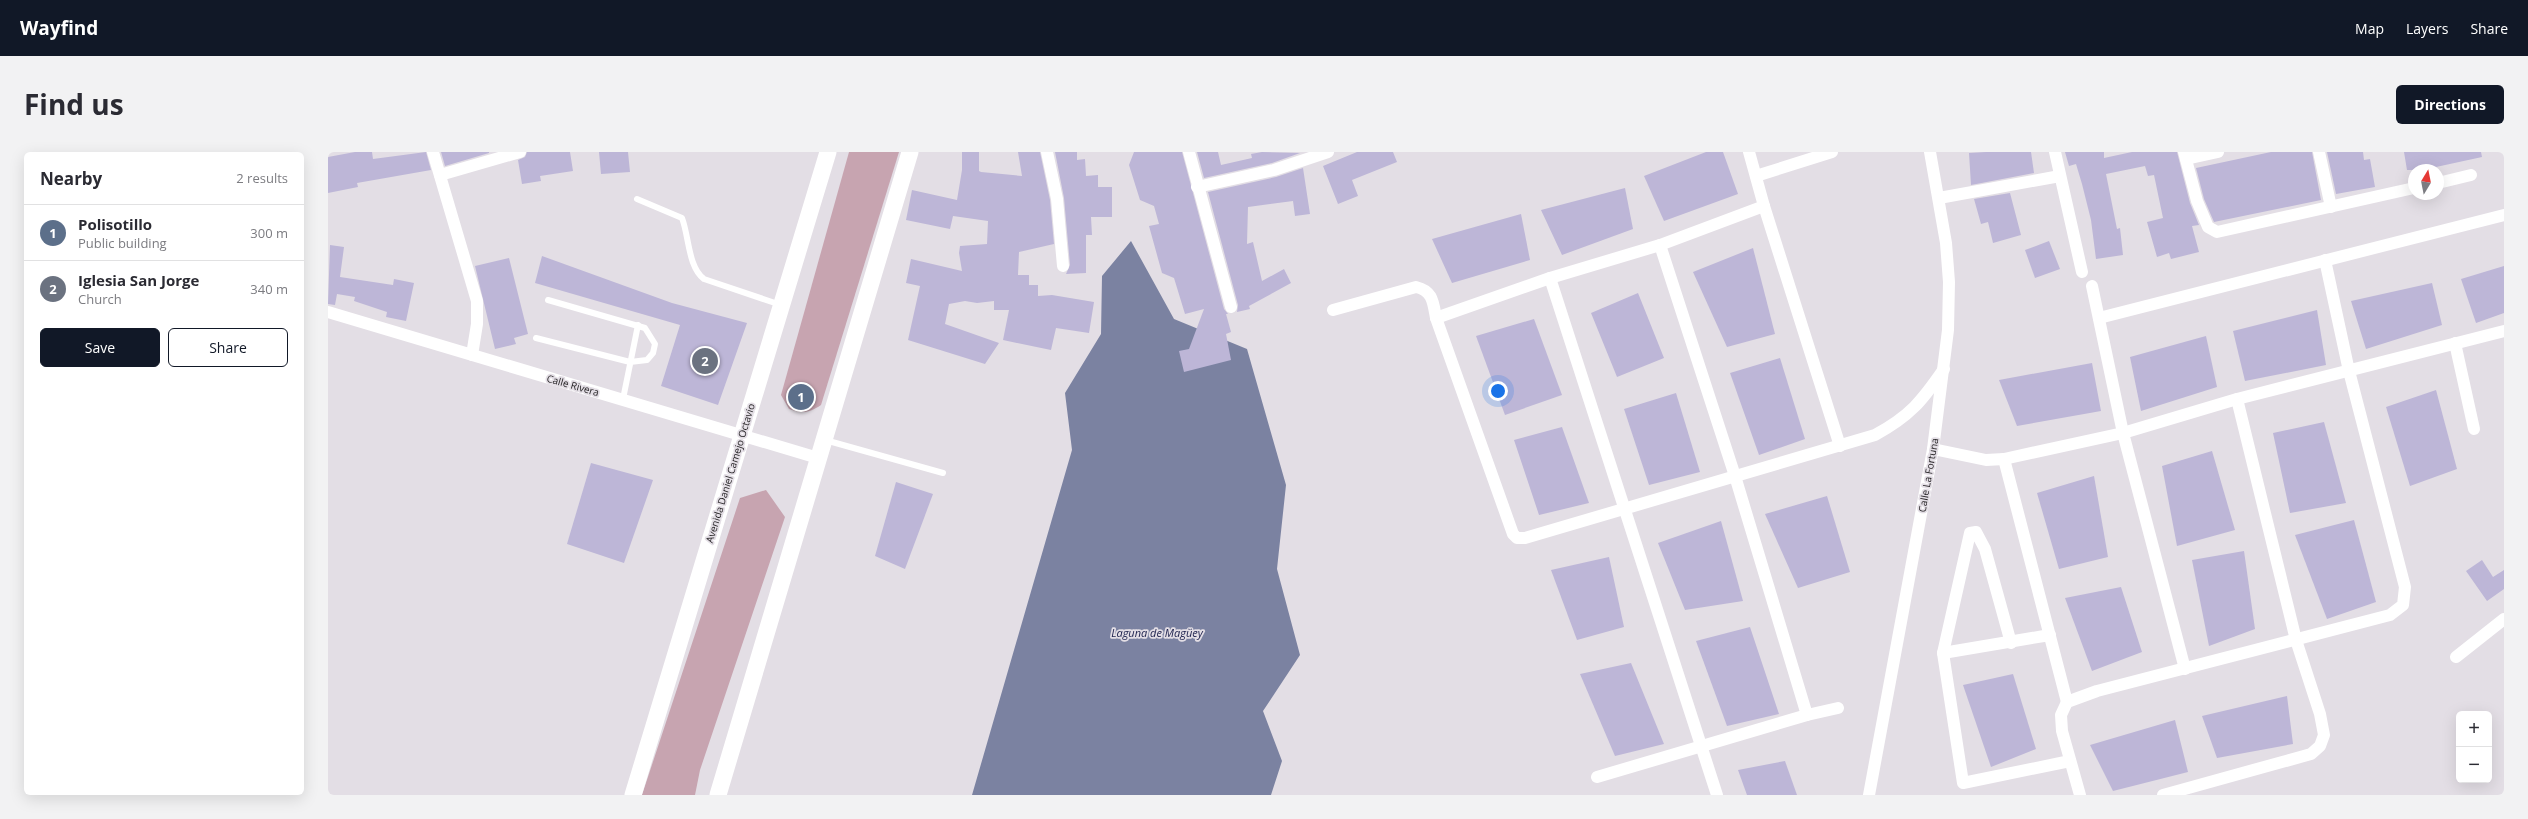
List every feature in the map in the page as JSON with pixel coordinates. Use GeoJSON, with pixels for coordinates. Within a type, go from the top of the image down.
{"type":"FeatureCollection","features":[{"type":"Feature","properties":{"kind":"main road","name":"Avenida Daniel Camejo Octavio"},"geometry":{"type":"LineString","coordinates":[[633,795],[828,152]]}},
{"type":"Feature","properties":{"kind":"main road"},"geometry":{"type":"LineString","coordinates":[[718,795],[910,152]]}},
{"type":"Feature","properties":{"kind":"street"},"geometry":{"type":"LineString","coordinates":[[433,152],[477,301],[477,324],[472,355]]}},
{"type":"Feature","properties":{"kind":"street"},"geometry":{"type":"LineString","coordinates":[[440,174],[520,152]]}},
{"type":"Feature","properties":{"kind":"street"},"geometry":{"type":"LineString","coordinates":[[1047,152],[1057,199],[1063,266]]}},
{"type":"Feature","properties":{"kind":"street"},"geometry":{"type":"LineString","coordinates":[[1188,152],[1230,307]]}},
{"type":"Feature","properties":{"kind":"street"},"geometry":{"type":"LineString","coordinates":[[1197,187],[1274,170],[1328,152]]}},
{"type":"Feature","properties":{"kind":"street"},"geometry":{"type":"LineString","coordinates":[[1749,152],[1764,206],[1840,446]]}},
{"type":"Feature","properties":{"kind":"street"},"geometry":{"type":"LineString","coordinates":[[1756,176],[1832,152]]}},
{"type":"Feature","properties":{"kind":"street","name":"Calle La Fortuna"},"geometry":{"type":"LineString","coordinates":[[1869,795],[1933,449],[1948,330],[1949,282],[1939,198],[1930,152]]}},
{"type":"Feature","properties":{"kind":"street"},"geometry":{"type":"LineString","coordinates":[[2055,152],[2082,272]]}},
{"type":"Feature","properties":{"kind":"street"},"geometry":{"type":"LineString","coordinates":[[2218,152],[2185,156],[2197,201],[2208,227],[2216,232],[2408,189]]}},
{"type":"Feature","properties":{"kind":"street"},"geometry":{"type":"LineString","coordinates":[[2319,152],[2331,207]]}},
{"type":"Feature","properties":{"kind":"street"},"geometry":{"type":"LineString","coordinates":[[2444,182],[2471,175]]}},
{"type":"Feature","properties":{"kind":"street"},"geometry":{"type":"LineString","coordinates":[[1939,198],[2060,176]]}},
{"type":"Feature","properties":{"kind":"street"},"geometry":{"type":"LineString","coordinates":[[1436,318],[1550,278],[1660,246],[1764,206]]}},
{"type":"Feature","properties":{"kind":"street"},"geometry":{"type":"LineString","coordinates":[[2099,318],[2504,215]]}},
{"type":"Feature","properties":{"kind":"street"},"geometry":{"type":"LineString","coordinates":[[1660,246],[1735,476],[1807,715]]}},
{"type":"Feature","properties":{"kind":"street"},"geometry":{"type":"LineString","coordinates":[[2067,702],[2097,691],[2390,616],[2403,605],[2405,587],[2349,371],[2325,260]]}},
{"type":"Feature","properties":{"kind":"street"},"geometry":{"type":"LineString","coordinates":[[1550,278],[1717,795]]}},
{"type":"Feature","properties":{"kind":"street"},"geometry":{"type":"LineString","coordinates":[[2092,286],[2123,432],[2184,669]]}},
{"type":"Feature","properties":{"kind":"street"},"geometry":{"type":"LineString","coordinates":[[1333,310],[1416,287],[1424,289],[1431,294],[1436,318],[1513,534],[1517,538],[1525,538],[1875,436],[1900,422],[1920,404],[1944,369]]}},
{"type":"Feature","properties":{"kind":"street","name":"Calle Rivera"},"geometry":{"type":"LineString","coordinates":[[328,312],[742,434],[818,458]]}},
{"type":"Feature","properties":{"kind":"street"},"geometry":{"type":"LineString","coordinates":[[1933,449],[1986,460],[2004,459],[2123,432],[2237,399],[2504,331]]}},
{"type":"Feature","properties":{"kind":"street"},"geometry":{"type":"LineString","coordinates":[[2455,343],[2474,429]]}},
{"type":"Feature","properties":{"kind":"street"},"geometry":{"type":"LineString","coordinates":[[2163,795],[2311,754],[2320,746],[2324,734],[2320,714],[2296,640],[2237,399]]}},
{"type":"Feature","properties":{"kind":"street"},"geometry":{"type":"LineString","coordinates":[[2004,459],[2067,702],[2061,715],[2062,730],[2080,795]]}},
{"type":"Feature","properties":{"kind":"street"},"geometry":{"type":"LineString","coordinates":[[2011,643],[1985,549],[1980,536],[1976,532],[1970,532],[1943,653],[1963,783],[2070,761]]}},
{"type":"Feature","properties":{"kind":"street"},"geometry":{"type":"LineString","coordinates":[[2456,657],[2504,619]]}},
{"type":"Feature","properties":{"kind":"street"},"geometry":{"type":"LineString","coordinates":[[1943,653],[2011,643],[2050,635]]}},
{"type":"Feature","properties":{"kind":"street"},"geometry":{"type":"LineString","coordinates":[[1597,777],[1807,715],[1838,708]]}},
{"type":"Feature","properties":{"kind":"lane"},"geometry":{"type":"LineString","coordinates":[[637,199],[682,218],[691,254],[699,275],[704,279],[782,305]]}},
{"type":"Feature","properties":{"kind":"lane"},"geometry":{"type":"LineString","coordinates":[[536,338],[630,362],[647,360],[653,353],[655,344],[651,335],[638,325],[548,300]]}},
{"type":"Feature","properties":{"kind":"lane"},"geometry":{"type":"LineString","coordinates":[[623,399],[638,325]]}},
{"type":"Feature","properties":{"kind":"lane"},"geometry":{"type":"LineString","coordinates":[[824,439],[943,473]]}},
{"type":"Feature","properties":{"kind":"shaded area"},"geometry":{"type":"Polygon","coordinates":[[[849,152],[899,152],[821,405],[813,410],[798,412],[789,409],[781,395],[849,152]]]}},
{"type":"Feature","properties":{"kind":"shaded area"},"geometry":{"type":"Polygon","coordinates":[[[766,490],[785,517],[700,770],[695,795],[642,795],[740,498],[766,490]]]}},
{"type":"Feature","properties":{"kind":"water","name":"Laguna de Magüey"},"geometry":{"type":"Polygon","coordinates":[[[1131,241],[1174,319],[1247,349],[1286,485],[1277,569],[1300,655],[1263,711],[1282,761],[1271,795],[972,795],[1072,450],[1065,393],[1101,334],[1102,276],[1131,241]]]}},
{"type":"Feature","properties":{"kind":"building"},"geometry":{"type":"Polygon","coordinates":[[[355,152],[372,152],[373,159],[426,152],[431,170],[357,183],[358,187],[328,193],[328,157],[355,152]]]}},
{"type":"Feature","properties":{"kind":"building"},"geometry":{"type":"Polygon","coordinates":[[[441,152],[489,152],[489,153],[445,166],[441,152]]]}},
{"type":"Feature","properties":{"kind":"building"},"geometry":{"type":"Polygon","coordinates":[[[527,152],[570,152],[573,171],[540,176],[541,181],[522,184],[518,160],[525,157],[527,152]]]}},
{"type":"Feature","properties":{"kind":"building"},"geometry":{"type":"Polygon","coordinates":[[[599,152],[628,152],[630,172],[601,174],[599,152]]]}},
{"type":"Feature","properties":{"kind":"building"},"geometry":{"type":"Polygon","coordinates":[[[962,152],[979,152],[979,171],[981,172],[1022,176],[1018,152],[1040,152],[1050,200],[1054,244],[1019,252],[1018,275],[1029,275],[1029,285],[1038,285],[1038,296],[1052,295],[1094,302],[1089,333],[1056,328],[1051,350],[1003,340],[1009,310],[994,310],[994,301],[977,303],[965,301],[949,304],[945,324],[999,343],[985,364],[908,340],[920,286],[906,283],[911,259],[962,271],[959,253],[960,246],[987,244],[988,221],[953,216],[950,229],[906,220],[912,190],[957,200],[962,170],[962,152]]]}},
{"type":"Feature","properties":{"kind":"building"},"geometry":{"type":"Polygon","coordinates":[[[1055,152],[1077,152],[1077,160],[1085,159],[1086,176],[1098,175],[1098,187],[1112,187],[1112,217],[1091,217],[1092,235],[1086,235],[1086,273],[1066,274],[1070,265],[1064,198],[1055,152]]]}},
{"type":"Feature","properties":{"kind":"building"},"geometry":{"type":"Polygon","coordinates":[[[1134,152],[1182,152],[1224,309],[1228,314],[1226,314],[1231,332],[1226,334],[1231,360],[1184,372],[1179,351],[1189,349],[1204,309],[1185,314],[1174,278],[1162,273],[1149,226],[1159,224],[1154,206],[1140,200],[1129,165],[1134,152]]]}},
{"type":"Feature","properties":{"kind":"building"},"geometry":{"type":"Polygon","coordinates":[[[1197,152],[1218,152],[1221,165],[1252,158],[1251,154],[1262,152],[1300,153],[1272,163],[1204,178],[1197,152]]]}},
{"type":"Feature","properties":{"kind":"building"},"geometry":{"type":"Polygon","coordinates":[[[1357,152],[1393,152],[1397,162],[1352,180],[1358,196],[1338,204],[1323,166],[1357,152]]]}},
{"type":"Feature","properties":{"kind":"building"},"geometry":{"type":"Polygon","coordinates":[[[1706,152],[1723,152],[1738,194],[1664,221],[1644,176],[1706,152]]]}},
{"type":"Feature","properties":{"kind":"building"},"geometry":{"type":"Polygon","coordinates":[[[2031,152],[2034,173],[1971,185],[1969,153],[2031,152]]]}},
{"type":"Feature","properties":{"kind":"building"},"geometry":{"type":"Polygon","coordinates":[[[2065,152],[2104,152],[2104,158],[2132,152],[2177,152],[2190,203],[2199,225],[2192,226],[2199,252],[2171,259],[2169,253],[2157,257],[2147,222],[2163,218],[2154,175],[2148,176],[2145,166],[2106,174],[2117,229],[2120,228],[2123,255],[2096,259],[2091,220],[2082,184],[2076,164],[2069,166],[2065,152]]]}},
{"type":"Feature","properties":{"kind":"building"},"geometry":{"type":"Polygon","coordinates":[[[2271,152],[2312,152],[2321,200],[2214,222],[2204,199],[2196,168],[2271,152]]]}},
{"type":"Feature","properties":{"kind":"building"},"geometry":{"type":"Polygon","coordinates":[[[2327,152],[2363,152],[2364,160],[2370,159],[2375,187],[2336,194],[2327,152]]]}},
{"type":"Feature","properties":{"kind":"building"},"geometry":{"type":"Polygon","coordinates":[[[2404,152],[2481,152],[2482,157],[2444,165],[2444,164],[2408,164],[2407,170],[2404,152]]]}},
{"type":"Feature","properties":{"kind":"building"},"geometry":{"type":"Polygon","coordinates":[[[1303,168],[1310,214],[1295,216],[1293,201],[1248,207],[1247,244],[1253,242],[1262,281],[1284,269],[1291,283],[1249,306],[1250,309],[1237,312],[1238,305],[1208,192],[1276,177],[1303,168]]]}},
{"type":"Feature","properties":{"kind":"building"},"geometry":{"type":"Polygon","coordinates":[[[1625,188],[1633,229],[1562,255],[1541,210],[1625,188]]]}},
{"type":"Feature","properties":{"kind":"building"},"geometry":{"type":"Polygon","coordinates":[[[2010,193],[2021,235],[1993,243],[1988,222],[1981,224],[1974,199],[2010,193]]]}},
{"type":"Feature","properties":{"kind":"building"},"geometry":{"type":"Polygon","coordinates":[[[1521,214],[1530,260],[1452,283],[1432,239],[1521,214]]]}},
{"type":"Feature","properties":{"kind":"building"},"geometry":{"type":"Polygon","coordinates":[[[2049,241],[2060,269],[2035,278],[2025,250],[2049,241]]]}},
{"type":"Feature","properties":{"kind":"building"},"geometry":{"type":"Polygon","coordinates":[[[330,245],[344,247],[340,277],[393,285],[394,279],[414,283],[406,321],[386,317],[387,312],[354,301],[355,297],[337,294],[335,305],[328,304],[330,245]]]}},
{"type":"Feature","properties":{"kind":"building"},"geometry":{"type":"Polygon","coordinates":[[[1753,248],[1775,334],[1727,347],[1693,272],[1753,248]]]}},
{"type":"Feature","properties":{"kind":"building"},"geometry":{"type":"Polygon","coordinates":[[[542,256],[672,303],[747,323],[718,405],[661,386],[680,325],[535,283],[542,256]]]}},
{"type":"Feature","properties":{"kind":"building"},"geometry":{"type":"Polygon","coordinates":[[[509,258],[528,334],[514,338],[516,344],[495,349],[475,266],[509,258]]]}},
{"type":"Feature","properties":{"kind":"building"},"geometry":{"type":"Polygon","coordinates":[[[2504,266],[2504,313],[2476,323],[2461,279],[2504,266]]]}},
{"type":"Feature","properties":{"kind":"building"},"geometry":{"type":"Polygon","coordinates":[[[2432,283],[2442,325],[2366,349],[2351,301],[2432,283]]]}},
{"type":"Feature","properties":{"kind":"building"},"geometry":{"type":"Polygon","coordinates":[[[1638,293],[1664,358],[1617,377],[1591,313],[1638,293]]]}},
{"type":"Feature","properties":{"kind":"building"},"geometry":{"type":"Polygon","coordinates":[[[2317,310],[2326,365],[2245,381],[2233,331],[2317,310]]]}},
{"type":"Feature","properties":{"kind":"building"},"geometry":{"type":"Polygon","coordinates":[[[1534,319],[1562,395],[1505,415],[1476,336],[1534,319]]]}},
{"type":"Feature","properties":{"kind":"building"},"geometry":{"type":"Polygon","coordinates":[[[2206,336],[2217,387],[2141,411],[2130,357],[2206,336]]]}},
{"type":"Feature","properties":{"kind":"building"},"geometry":{"type":"Polygon","coordinates":[[[1780,358],[1805,439],[1759,455],[1730,373],[1780,358]]]}},
{"type":"Feature","properties":{"kind":"building"},"geometry":{"type":"Polygon","coordinates":[[[2092,363],[2101,411],[2017,426],[1999,380],[2092,363]]]}},
{"type":"Feature","properties":{"kind":"building"},"geometry":{"type":"Polygon","coordinates":[[[2436,390],[2457,469],[2410,486],[2386,407],[2436,390]]]}},
{"type":"Feature","properties":{"kind":"building"},"geometry":{"type":"Polygon","coordinates":[[[1676,393],[1700,472],[1649,485],[1624,409],[1676,393]]]}},
{"type":"Feature","properties":{"kind":"building"},"geometry":{"type":"Polygon","coordinates":[[[2324,422],[2346,503],[2290,513],[2273,433],[2324,422]]]}},
{"type":"Feature","properties":{"kind":"building"},"geometry":{"type":"Polygon","coordinates":[[[1562,427],[1589,503],[1539,515],[1514,440],[1562,427]]]}},
{"type":"Feature","properties":{"kind":"building"},"geometry":{"type":"Polygon","coordinates":[[[2212,451],[2235,530],[2177,546],[2162,466],[2212,451]]]}},
{"type":"Feature","properties":{"kind":"building"},"geometry":{"type":"Polygon","coordinates":[[[591,463],[653,480],[624,563],[567,544],[591,463]]]}},
{"type":"Feature","properties":{"kind":"building"},"geometry":{"type":"Polygon","coordinates":[[[2094,476],[2108,557],[2059,569],[2037,493],[2094,476]]]}},
{"type":"Feature","properties":{"kind":"building"},"geometry":{"type":"Polygon","coordinates":[[[896,482],[933,494],[905,569],[875,556],[896,482]]]}},
{"type":"Feature","properties":{"kind":"building"},"geometry":{"type":"Polygon","coordinates":[[[1827,496],[1850,572],[1798,588],[1765,514],[1827,496]]]}},
{"type":"Feature","properties":{"kind":"building"},"geometry":{"type":"Polygon","coordinates":[[[2354,520],[2376,602],[2327,619],[2295,535],[2354,520]]]}},
{"type":"Feature","properties":{"kind":"building"},"geometry":{"type":"Polygon","coordinates":[[[1721,521],[1743,601],[1685,610],[1658,543],[1721,521]]]}},
{"type":"Feature","properties":{"kind":"building"},"geometry":{"type":"Polygon","coordinates":[[[2244,551],[2255,629],[2209,646],[2192,560],[2244,551]]]}},
{"type":"Feature","properties":{"kind":"building"},"geometry":{"type":"Polygon","coordinates":[[[1609,557],[1624,627],[1577,640],[1551,570],[1609,557]]]}},
{"type":"Feature","properties":{"kind":"building"},"geometry":{"type":"Polygon","coordinates":[[[2482,560],[2493,577],[2504,570],[2504,589],[2487,601],[2466,571],[2482,560]]]}},
{"type":"Feature","properties":{"kind":"building"},"geometry":{"type":"Polygon","coordinates":[[[2121,587],[2142,652],[2092,671],[2065,598],[2121,587]]]}},
{"type":"Feature","properties":{"kind":"building"},"geometry":{"type":"Polygon","coordinates":[[[1750,627],[1779,714],[1727,726],[1696,641],[1750,627]]]}},
{"type":"Feature","properties":{"kind":"building"},"geometry":{"type":"Polygon","coordinates":[[[1631,663],[1664,744],[1615,756],[1580,674],[1631,663]]]}},
{"type":"Feature","properties":{"kind":"building"},"geometry":{"type":"Polygon","coordinates":[[[2013,674],[2036,749],[1991,767],[1963,685],[2013,674]]]}},
{"type":"Feature","properties":{"kind":"building"},"geometry":{"type":"Polygon","coordinates":[[[2287,696],[2293,744],[2217,758],[2202,716],[2287,696]]]}},
{"type":"Feature","properties":{"kind":"building"},"geometry":{"type":"Polygon","coordinates":[[[2175,720],[2188,772],[2113,791],[2090,745],[2175,720]]]}},
{"type":"Feature","properties":{"kind":"building"},"geometry":{"type":"Polygon","coordinates":[[[1785,761],[1797,795],[1747,795],[1738,770],[1785,761]]]}},
{"type":"Feature","properties":{"kind":"place","name":"Iglesia San Jorge"},"geometry":{"type":"Point","coordinates":[705,361]}},
{"type":"Feature","properties":{"kind":"place","name":"Polisotillo"},"geometry":{"type":"Point","coordinates":[801,397]}}]}
